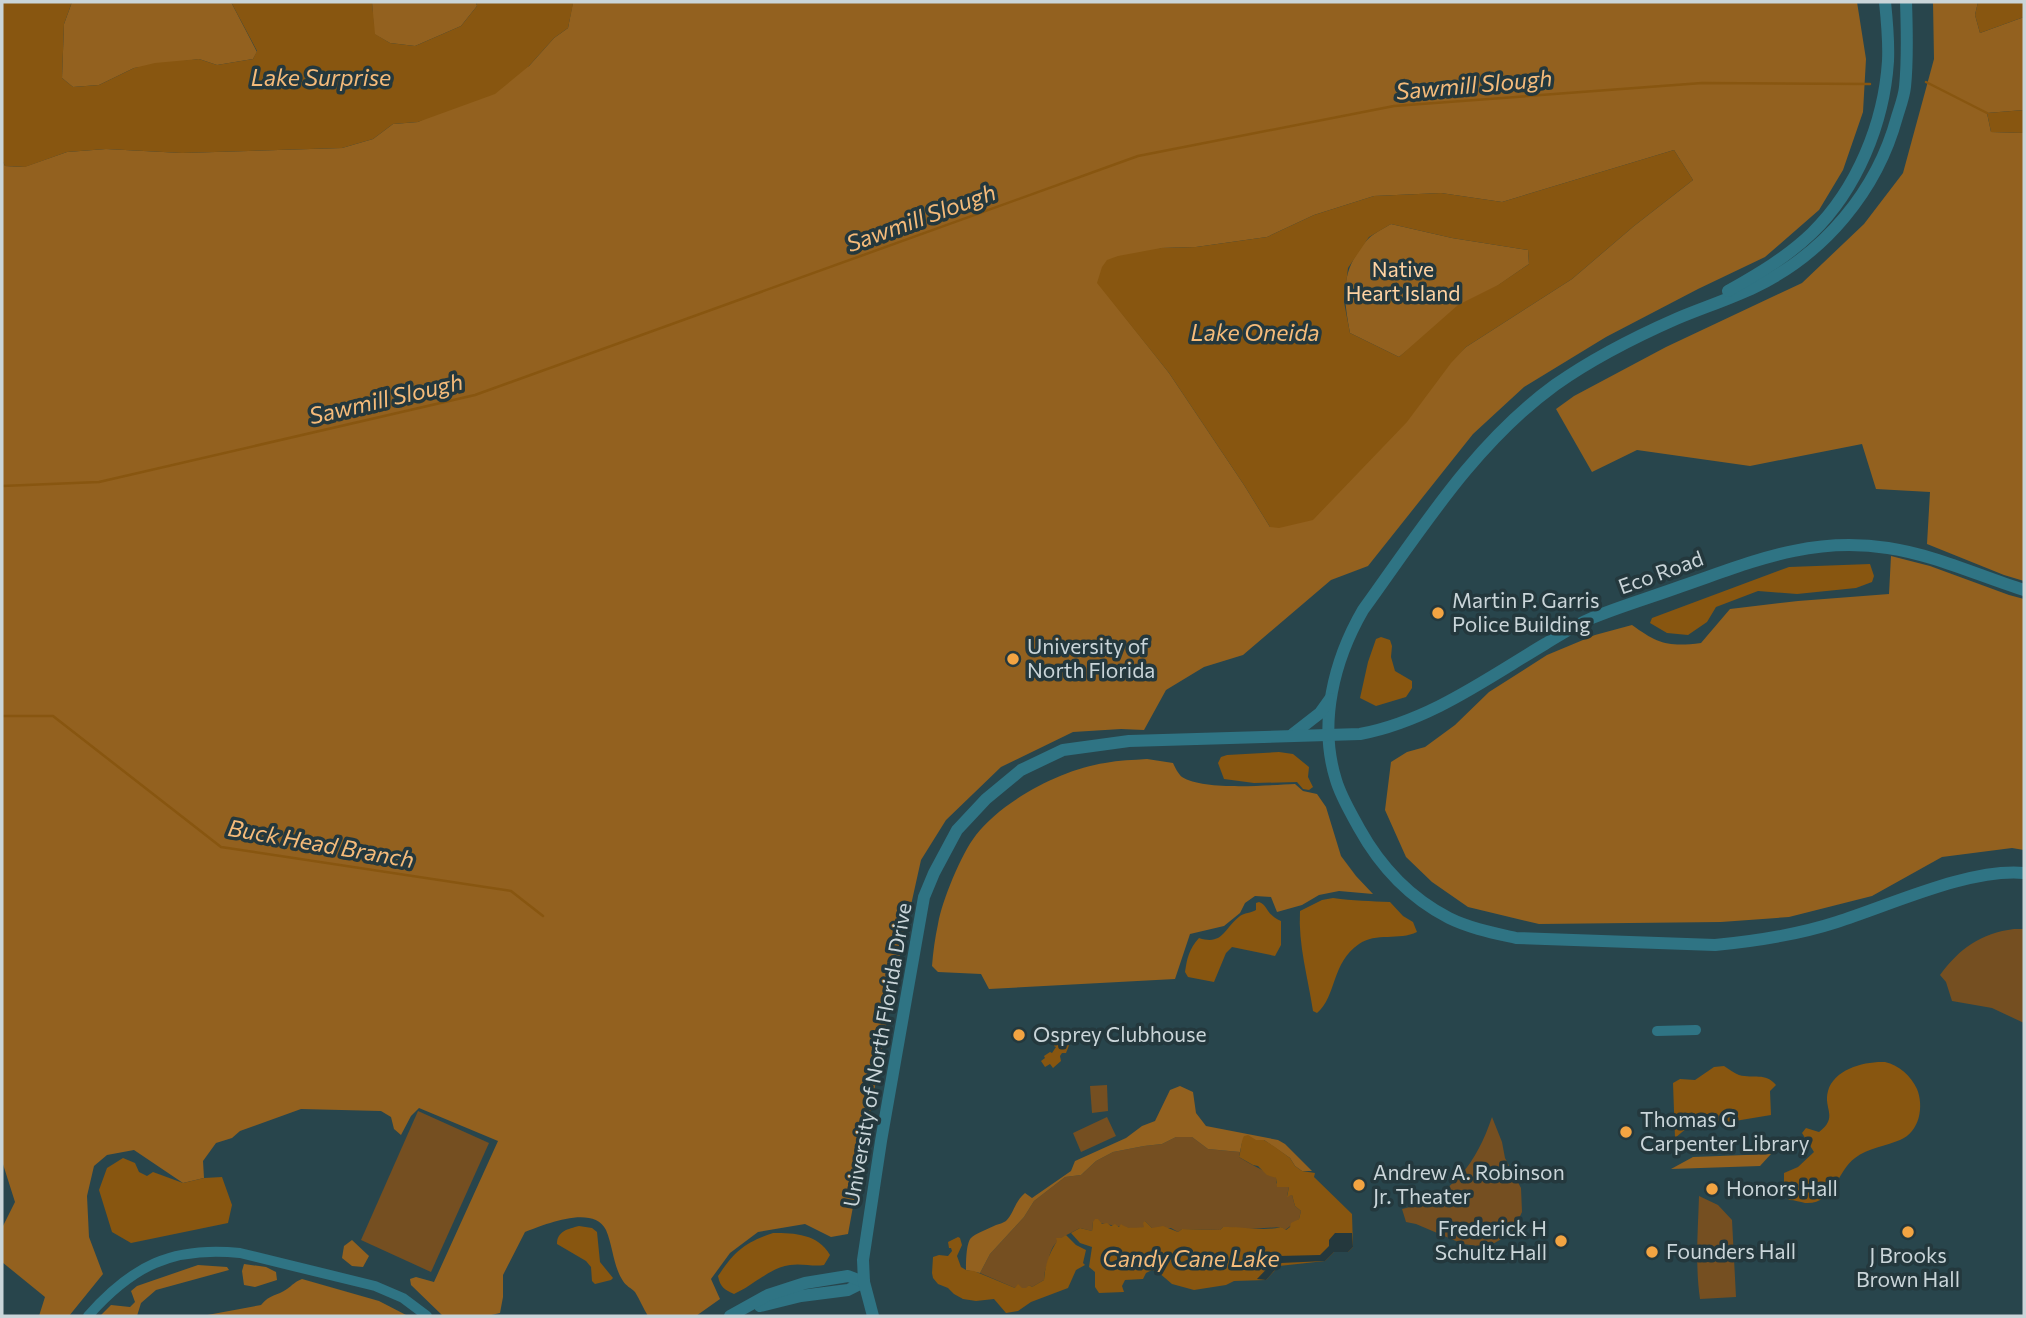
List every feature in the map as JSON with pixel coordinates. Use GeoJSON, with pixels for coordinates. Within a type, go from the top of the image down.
{"type":"FeatureCollection","features":[{"type":"Feature","properties":{"kind":"street"},"geometry":{"type":"LineString","coordinates":[[1885,2],[1888,47],[1884,89],[1876,126],[1864,157],[1842,197],[1820,225],[1786,255],[1759,274],[1612,351],[1556,384],[1511,421],[1475,458],[1363,610],[1342,650],[1331,698],[1331,761],[1345,803],[1368,845],[1395,879],[1418,899],[1450,918],[1516,938],[1715,945],[1747,942],[1810,930],[1955,882],[2011,872],[2024,873]]}},
{"type":"Feature","properties":{"kind":"street"},"geometry":{"type":"LineString","coordinates":[[1677,319],[1769,280],[1798,262],[1843,221],[1872,177],[1893,131],[1905,89],[1906,2]]}},
{"type":"Feature","properties":{"kind":"street","name":"Eco Road"},"geometry":{"type":"LineString","coordinates":[[1329,734],[1360,734],[1399,724],[1442,705],[1590,619],[1782,552],[1828,545],[1886,547],[1933,557],[2024,590]]}},
{"type":"Feature","properties":{"kind":"street"},"geometry":{"type":"LineString","coordinates":[[1292,735],[1320,713],[1331,698]]}},
{"type":"Feature","properties":{"kind":"street","name":"University of North Florida Drive"},"geometry":{"type":"LineString","coordinates":[[873,1316],[864,1282],[863,1259],[879,1153],[924,897],[957,830],[986,799],[1021,770],[1063,750],[1129,741],[1329,734]]}},
{"type":"Feature","properties":{"kind":"street"},"geometry":{"type":"LineString","coordinates":[[1657,1031],[1696,1030]]}},
{"type":"Feature","properties":{"kind":"street"},"geometry":{"type":"LineString","coordinates":[[88,1316],[107,1294],[145,1267],[181,1254],[220,1251],[240,1253],[375,1286],[403,1298],[426,1316]]}},
{"type":"Feature","properties":{"kind":"street"},"geometry":{"type":"LineString","coordinates":[[735,1313],[801,1296],[848,1290],[864,1282]]}},
{"type":"Feature","properties":{"kind":"shaded area","name":"University of North Florida"},"geometry":{"type":"Polygon","coordinates":[[[2,2],[2024,2],[2024,1316],[2,1316],[2,2]]]}},
{"type":"Feature","properties":{"kind":"shaded area"},"geometry":{"type":"Polygon","coordinates":[[[2024,929],[2024,1023],[1992,1008],[1952,1001],[1946,982],[1940,975],[1947,966],[1963,950],[1981,938],[2024,929]]]}},
{"type":"Feature","properties":{"kind":"shaded area"},"geometry":{"type":"Polygon","coordinates":[[[1107,1085],[1108,1111],[1092,1113],[1090,1086],[1107,1085]]]}},
{"type":"Feature","properties":{"kind":"shaded area"},"geometry":{"type":"Polygon","coordinates":[[[418,1111],[489,1143],[431,1272],[361,1240],[418,1111]]]}},
{"type":"Feature","properties":{"kind":"shaded area"},"geometry":{"type":"Polygon","coordinates":[[[1107,1117],[1116,1136],[1081,1152],[1073,1133],[1107,1117]]]}},
{"type":"Feature","properties":{"kind":"shaded area"},"geometry":{"type":"Polygon","coordinates":[[[1492,1117],[1505,1158],[1521,1188],[1522,1212],[1512,1233],[1491,1245],[1478,1246],[1463,1244],[1406,1222],[1402,1209],[1435,1196],[1460,1176],[1479,1149],[1492,1117]]]}},
{"type":"Feature","properties":{"kind":"shaded area"},"geometry":{"type":"Polygon","coordinates":[[[1176,1137],[1192,1137],[1208,1149],[1240,1152],[1239,1157],[1276,1178],[1276,1183],[1282,1187],[1289,1187],[1287,1196],[1292,1195],[1295,1206],[1301,1211],[1299,1219],[1285,1230],[1281,1227],[1223,1227],[1220,1230],[1182,1229],[1178,1232],[1171,1228],[1152,1228],[1145,1221],[1145,1227],[1136,1229],[1093,1222],[1092,1231],[1080,1228],[1056,1243],[1044,1280],[1032,1287],[1029,1285],[1027,1288],[1015,1288],[980,1273],[990,1254],[1024,1217],[1034,1201],[1065,1177],[1081,1175],[1096,1161],[1113,1152],[1162,1144],[1176,1137]]]}},
{"type":"Feature","properties":{"kind":"shaded area"},"geometry":{"type":"Polygon","coordinates":[[[1699,1196],[1718,1205],[1732,1220],[1736,1297],[1700,1299],[1697,1260],[1699,1196]]]}},
{"type":"Feature","properties":{"kind":"green space"},"geometry":{"type":"Polygon","coordinates":[[[72,2],[231,2],[257,52],[253,59],[217,65],[199,59],[134,68],[99,85],[73,87],[62,78],[64,24],[72,2]]]}},
{"type":"Feature","properties":{"kind":"green space"},"geometry":{"type":"Polygon","coordinates":[[[372,2],[476,2],[477,6],[461,26],[415,46],[390,43],[374,34],[372,2]]]}},
{"type":"Feature","properties":{"kind":"green space"},"geometry":{"type":"Polygon","coordinates":[[[573,2],[1857,2],[1866,59],[1863,112],[1843,170],[1819,210],[1765,257],[1606,337],[1524,387],[1473,434],[1368,566],[1331,580],[1243,655],[1204,667],[1166,690],[1144,730],[1073,732],[1001,767],[946,820],[921,860],[895,977],[848,1234],[831,1237],[805,1224],[758,1232],[730,1253],[711,1279],[720,1299],[696,1316],[648,1316],[635,1292],[620,1275],[606,1230],[600,1222],[591,1218],[568,1219],[525,1232],[503,1275],[500,1313],[487,1316],[443,1316],[411,1285],[410,1279],[416,1277],[434,1282],[498,1141],[419,1108],[411,1116],[401,1135],[394,1129],[391,1117],[381,1111],[301,1109],[240,1131],[232,1138],[216,1143],[203,1161],[204,1178],[183,1183],[134,1150],[107,1155],[94,1166],[87,1196],[89,1237],[103,1274],[69,1316],[39,1316],[45,1297],[2,1262],[2,1228],[15,1202],[2,1161],[2,160],[5,166],[24,167],[67,152],[106,149],[182,153],[342,148],[373,139],[393,124],[418,122],[529,66],[554,38],[568,28],[573,2]],[[1674,150],[1502,202],[1441,193],[1374,196],[1314,215],[1267,237],[1196,247],[1161,248],[1098,283],[1169,373],[1270,527],[1466,347],[1572,279],[1693,180],[1674,150]]]}},
{"type":"Feature","properties":{"kind":"green space"},"geometry":{"type":"Polygon","coordinates":[[[1933,2],[1978,2],[1975,15],[1980,33],[2024,17],[2024,110],[1987,113],[1991,132],[2024,133],[2024,581],[1927,544],[1930,492],[1876,489],[1862,444],[1750,466],[1637,450],[1592,472],[1556,409],[1574,396],[1666,347],[1802,283],[1864,224],[1903,173],[1934,59],[1933,2]]]}},
{"type":"Feature","properties":{"kind":"green space","name":"Native Heart Island"},"geometry":{"type":"Polygon","coordinates":[[[1391,224],[1452,238],[1528,250],[1529,264],[1399,357],[1350,333],[1345,295],[1348,272],[1359,250],[1368,239],[1391,224]]]}},
{"type":"Feature","properties":{"kind":"green space"},"geometry":{"type":"Polygon","coordinates":[[[1891,556],[1930,566],[2024,599],[2024,850],[2012,848],[1942,857],[1872,896],[1789,917],[1721,922],[1539,924],[1468,907],[1432,882],[1406,857],[1385,810],[1391,762],[1407,752],[1425,747],[1455,725],[1489,692],[1547,655],[1595,635],[1632,625],[1664,643],[1701,643],[1730,609],[1889,594],[1891,556]]]}},
{"type":"Feature","properties":{"kind":"green space"},"geometry":{"type":"Polygon","coordinates":[[[1147,759],[1173,763],[1182,777],[1205,784],[1295,784],[1303,791],[1317,794],[1326,807],[1341,856],[1373,894],[1339,891],[1319,895],[1302,905],[1277,912],[1271,897],[1255,896],[1224,926],[1190,934],[1175,979],[989,989],[981,974],[938,972],[932,966],[940,914],[948,891],[970,843],[987,822],[1017,799],[1052,779],[1088,766],[1147,759]]]}},
{"type":"Feature","properties":{"kind":"green space"},"geometry":{"type":"Polygon","coordinates":[[[1180,1086],[1193,1092],[1196,1113],[1206,1126],[1278,1140],[1312,1171],[1302,1171],[1290,1158],[1264,1140],[1242,1143],[1240,1152],[1208,1149],[1192,1137],[1176,1137],[1162,1144],[1113,1152],[1096,1161],[1081,1175],[1065,1177],[1034,1201],[1024,1217],[990,1254],[980,1273],[966,1270],[967,1248],[973,1236],[1006,1221],[1025,1193],[1032,1198],[1071,1171],[1075,1161],[1126,1138],[1142,1126],[1155,1121],[1170,1090],[1180,1086]]]}},
{"type":"Feature","properties":{"kind":"green space"},"geometry":{"type":"Polygon","coordinates":[[[1771,1154],[1760,1166],[1671,1169],[1693,1157],[1771,1154]]]}},
{"type":"Feature","properties":{"kind":"green space"},"geometry":{"type":"Polygon","coordinates":[[[352,1240],[369,1256],[363,1267],[352,1266],[342,1258],[344,1246],[352,1240]]]}},
{"type":"Feature","properties":{"kind":"green space"},"geometry":{"type":"Polygon","coordinates":[[[244,1264],[266,1267],[276,1272],[277,1280],[255,1287],[244,1285],[244,1264]]]}},
{"type":"Feature","properties":{"kind":"green space"},"geometry":{"type":"Polygon","coordinates":[[[198,1265],[227,1267],[229,1270],[156,1290],[141,1303],[137,1316],[100,1316],[111,1305],[130,1307],[135,1302],[131,1291],[137,1286],[198,1265]]]}},
{"type":"Feature","properties":{"kind":"green space"},"geometry":{"type":"Polygon","coordinates":[[[302,1279],[379,1301],[408,1316],[202,1316],[261,1305],[302,1279]]]}},
{"type":"Feature","properties":{"kind":"water","name":"Lake Surprise"},"geometry":{"type":"Polygon","coordinates":[[[2,2],[72,2],[64,24],[62,78],[73,87],[99,85],[134,68],[155,63],[199,59],[217,65],[253,59],[257,51],[231,2],[372,2],[375,34],[390,43],[415,46],[461,26],[477,6],[476,2],[573,4],[568,28],[495,94],[418,122],[393,124],[373,139],[342,148],[182,153],[106,149],[67,152],[25,167],[5,166],[2,160],[2,2]]]}},
{"type":"Feature","properties":{"kind":"water"},"geometry":{"type":"Polygon","coordinates":[[[1978,2],[2024,2],[2024,17],[1980,33],[1975,15],[1978,2]]]}},
{"type":"Feature","properties":{"kind":"water"},"geometry":{"type":"Polygon","coordinates":[[[2024,110],[2024,133],[1991,132],[1987,113],[2024,110]]]}},
{"type":"Feature","properties":{"kind":"water","name":"Lake Oneida"},"geometry":{"type":"Polygon","coordinates":[[[1674,150],[1693,180],[1572,279],[1466,347],[1407,422],[1313,520],[1279,528],[1270,527],[1169,373],[1097,283],[1107,260],[1118,256],[1161,248],[1196,247],[1267,237],[1314,215],[1374,196],[1441,193],[1502,202],[1674,150]],[[1391,224],[1369,237],[1348,268],[1344,302],[1350,333],[1399,357],[1458,305],[1498,285],[1529,264],[1528,250],[1452,238],[1391,224]]]}},
{"type":"Feature","properties":{"kind":"water"},"geometry":{"type":"Polygon","coordinates":[[[1870,564],[1874,576],[1872,582],[1856,588],[1797,594],[1758,591],[1716,607],[1707,622],[1688,635],[1667,633],[1650,623],[1652,618],[1789,567],[1870,564]]]}},
{"type":"Feature","properties":{"kind":"water"},"geometry":{"type":"Polygon","coordinates":[[[1381,637],[1390,640],[1395,671],[1412,681],[1412,688],[1406,697],[1376,706],[1360,698],[1368,662],[1376,639],[1381,637]]]}},
{"type":"Feature","properties":{"kind":"water"},"geometry":{"type":"Polygon","coordinates":[[[1279,752],[1293,754],[1309,767],[1308,777],[1313,787],[1309,790],[1303,789],[1297,782],[1254,783],[1224,779],[1218,763],[1221,757],[1227,755],[1279,752]]]}},
{"type":"Feature","properties":{"kind":"water"},"geometry":{"type":"Polygon","coordinates":[[[1333,898],[1390,902],[1413,922],[1417,932],[1373,938],[1359,944],[1343,960],[1328,998],[1317,1013],[1313,1011],[1304,961],[1300,911],[1322,900],[1333,898]]]}},
{"type":"Feature","properties":{"kind":"water"},"geometry":{"type":"Polygon","coordinates":[[[1259,902],[1281,921],[1281,945],[1275,956],[1232,947],[1226,953],[1214,982],[1188,977],[1185,972],[1188,958],[1199,938],[1218,938],[1240,916],[1256,910],[1256,903],[1259,902]]]}},
{"type":"Feature","properties":{"kind":"water"},"geometry":{"type":"Polygon","coordinates":[[[1060,1035],[1067,1036],[1066,1041],[1070,1043],[1066,1053],[1062,1053],[1061,1061],[1053,1068],[1050,1064],[1045,1067],[1041,1061],[1044,1056],[1052,1053],[1060,1035]]]}},
{"type":"Feature","properties":{"kind":"water"},"geometry":{"type":"Polygon","coordinates":[[[1885,1062],[1904,1072],[1917,1089],[1920,1110],[1912,1131],[1900,1140],[1871,1149],[1855,1158],[1823,1199],[1805,1203],[1789,1200],[1784,1192],[1784,1173],[1798,1167],[1814,1152],[1802,1133],[1806,1128],[1819,1132],[1828,1122],[1827,1097],[1831,1083],[1851,1068],[1885,1062]]]}},
{"type":"Feature","properties":{"kind":"water"},"geometry":{"type":"Polygon","coordinates":[[[1724,1066],[1739,1075],[1763,1077],[1776,1085],[1770,1091],[1771,1115],[1729,1122],[1694,1122],[1675,1138],[1673,1083],[1680,1079],[1695,1080],[1714,1067],[1724,1066]]]}},
{"type":"Feature","properties":{"kind":"water","name":"Candy Cane Lake"},"geometry":{"type":"Polygon","coordinates":[[[1248,1135],[1275,1147],[1302,1171],[1315,1173],[1314,1177],[1352,1214],[1353,1247],[1348,1252],[1334,1252],[1325,1261],[1279,1266],[1266,1280],[1234,1281],[1226,1285],[1194,1290],[1172,1284],[1152,1270],[1146,1273],[1143,1279],[1125,1280],[1122,1286],[1124,1292],[1099,1293],[1095,1287],[1095,1272],[1089,1267],[1092,1247],[1080,1243],[1071,1233],[1080,1228],[1092,1231],[1095,1219],[1102,1224],[1115,1224],[1119,1227],[1121,1224],[1132,1228],[1144,1227],[1145,1221],[1152,1228],[1163,1226],[1178,1232],[1182,1229],[1220,1230],[1223,1227],[1281,1227],[1286,1230],[1291,1223],[1299,1219],[1301,1211],[1295,1206],[1292,1195],[1287,1197],[1289,1187],[1277,1187],[1276,1178],[1239,1157],[1243,1138],[1248,1135]]]}},
{"type":"Feature","properties":{"kind":"water"},"geometry":{"type":"Polygon","coordinates":[[[123,1158],[135,1163],[139,1172],[147,1176],[153,1172],[183,1183],[222,1177],[232,1205],[228,1223],[131,1243],[112,1232],[99,1190],[107,1168],[123,1158]]]}},
{"type":"Feature","properties":{"kind":"water"},"geometry":{"type":"Polygon","coordinates":[[[579,1226],[592,1228],[597,1232],[600,1262],[613,1278],[611,1280],[595,1284],[592,1281],[591,1267],[586,1261],[557,1244],[561,1233],[579,1226]]]}},
{"type":"Feature","properties":{"kind":"water"},"geometry":{"type":"Polygon","coordinates":[[[773,1233],[805,1236],[819,1243],[830,1255],[824,1265],[782,1267],[734,1294],[723,1288],[718,1276],[730,1260],[747,1244],[773,1233]]]}},
{"type":"Feature","properties":{"kind":"water"},"geometry":{"type":"Polygon","coordinates":[[[1066,1235],[1086,1250],[1083,1263],[1085,1265],[1076,1270],[1068,1288],[1031,1302],[1018,1311],[1006,1313],[994,1299],[963,1299],[933,1278],[933,1257],[948,1256],[952,1251],[948,1242],[958,1237],[962,1245],[957,1256],[961,1267],[1015,1288],[1018,1284],[1022,1288],[1029,1285],[1032,1287],[1044,1280],[1046,1264],[1056,1238],[1066,1235]]]}},
{"type":"Feature","properties":{"kind":"pier"},"geometry":{"type":"Polygon","coordinates":[[[1335,1233],[1352,1233],[1353,1247],[1348,1252],[1334,1252],[1325,1261],[1281,1263],[1266,1280],[1257,1279],[1279,1256],[1320,1255],[1329,1246],[1329,1240],[1335,1233]]]}},
{"type":"Feature","properties":{"kind":"waterway"},"geometry":{"type":"LineString","coordinates":[[1926,82],[1987,113]]}},
{"type":"Feature","properties":{"kind":"waterway","name":"Sawmill Slough"},"geometry":{"type":"LineString","coordinates":[[2,486],[99,482],[475,395],[1138,156],[1394,106],[1702,83],[1870,84]]}},
{"type":"Feature","properties":{"kind":"waterway","name":"Buck Head Branch"},"geometry":{"type":"LineString","coordinates":[[2,716],[53,716],[221,847],[511,891],[543,916]]}},
{"type":"Feature","properties":{"kind":"place","name":"Martin P. Garris Police Building"},"geometry":{"type":"Point","coordinates":[1438,613]}},
{"type":"Feature","properties":{"kind":"place","name":"University of North Florida"},"geometry":{"type":"Point","coordinates":[1013,659]}},
{"type":"Feature","properties":{"kind":"place","name":"Osprey Clubhouse"},"geometry":{"type":"Point","coordinates":[1019,1035]}},
{"type":"Feature","properties":{"kind":"place","name":"Thomas G Carpenter Library"},"geometry":{"type":"Point","coordinates":[1626,1132]}},
{"type":"Feature","properties":{"kind":"place","name":"Andrew A. Robinson Jr. Theater"},"geometry":{"type":"Point","coordinates":[1359,1185]}},
{"type":"Feature","properties":{"kind":"place","name":"Honors Hall"},"geometry":{"type":"Point","coordinates":[1712,1189]}},
{"type":"Feature","properties":{"kind":"place","name":"J Brooks Brown Hall"},"geometry":{"type":"Point","coordinates":[1908,1232]}},
{"type":"Feature","properties":{"kind":"place","name":"Frederick H Schultz Hall"},"geometry":{"type":"Point","coordinates":[1561,1241]}},
{"type":"Feature","properties":{"kind":"place","name":"Founders Hall"},"geometry":{"type":"Point","coordinates":[1652,1252]}}]}
